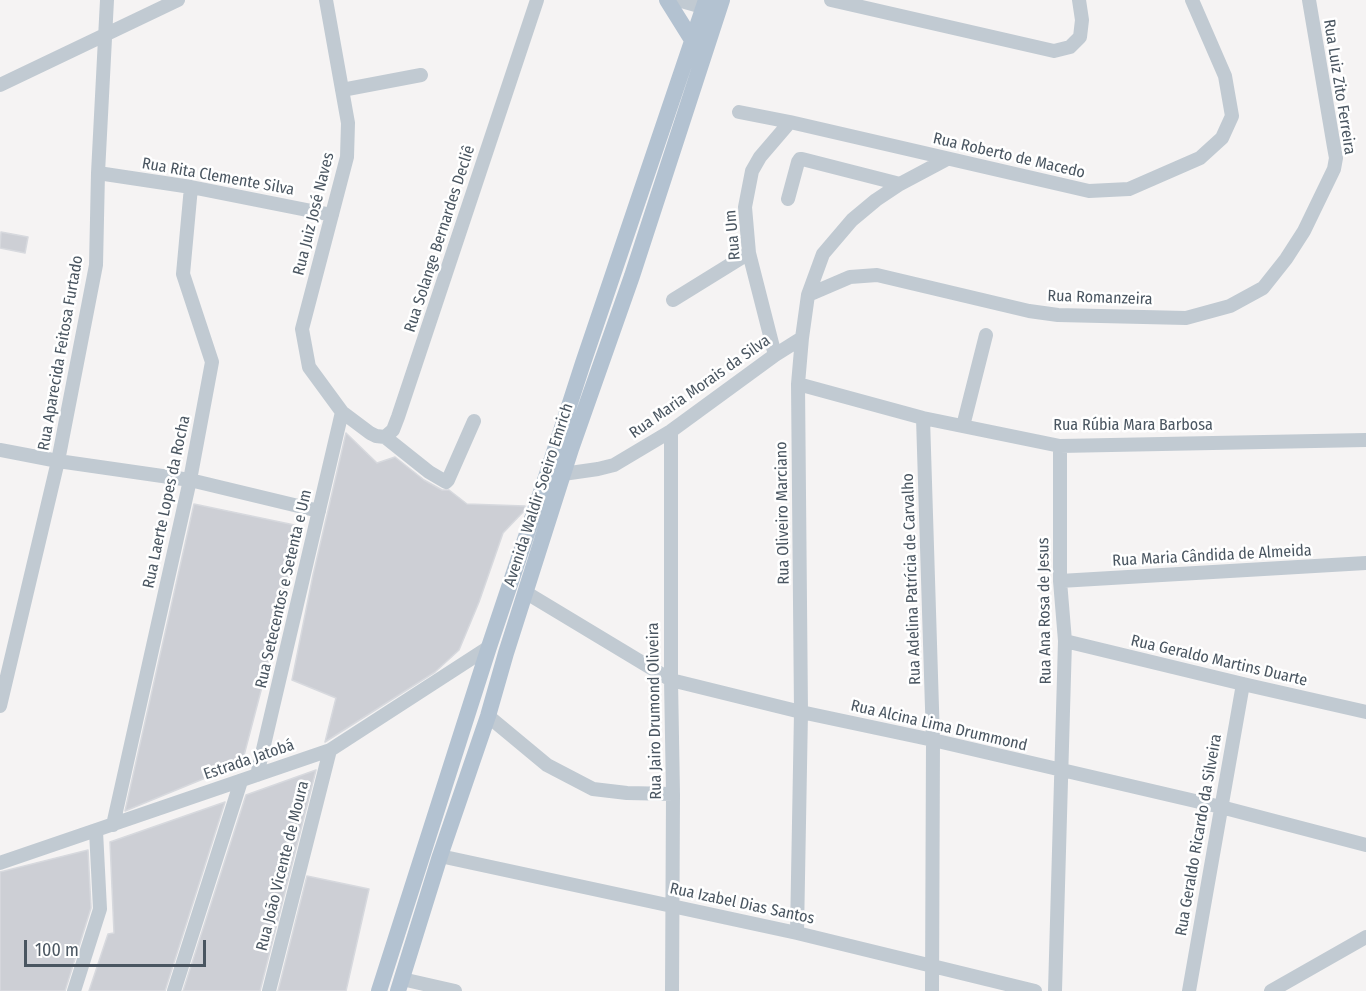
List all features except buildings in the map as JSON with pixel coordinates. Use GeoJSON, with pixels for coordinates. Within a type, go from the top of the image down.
{"type":"FeatureCollection","features":[{"type":"Feature","properties":{"kind":"main road"},"geometry":{"type":"LineString","coordinates":[[667,0],[692,40]]}},
{"type":"Feature","properties":{"kind":"main road","name":"Avenida Waldir Soeiro Emrich"},"geometry":{"type":"LineString","coordinates":[[400,985],[440,856],[488,716],[525,592],[583,363],[692,40],[713,4]]}},
{"type":"Feature","properties":{"kind":"main road","name":"Avenida Waldir Soeiro Emrich"},"geometry":{"type":"LineString","coordinates":[[379,991],[489,647],[632,276],[713,4]]}},
{"type":"Feature","properties":{"kind":"street","name":"Rua Aparecida Feitosa Furtado"},"geometry":{"type":"LineString","coordinates":[[0,706],[58,461],[96,265],[98,173],[107,0]]}},
{"type":"Feature","properties":{"kind":"street"},"geometry":{"type":"LineString","coordinates":[[0,85],[178,0]]}},
{"type":"Feature","properties":{"kind":"street","name":"Rua Juiz José Naves"},"geometry":{"type":"LineString","coordinates":[[326,0],[348,123],[347,157],[302,329],[309,367],[342,412]]}},
{"type":"Feature","properties":{"kind":"street","name":"Rua Solange Bernardes Decliê"},"geometry":{"type":"LineString","coordinates":[[384,437],[393,430],[398,417],[537,0]]}},
{"type":"Feature","properties":{"kind":"street"},"geometry":{"type":"LineString","coordinates":[[678,0],[713,4]]}},
{"type":"Feature","properties":{"kind":"street"},"geometry":{"type":"LineString","coordinates":[[831,0],[1054,51],[1070,47],[1080,37],[1082,20],[1079,0]]}},
{"type":"Feature","properties":{"kind":"street","name":"Rua Roberto de Macedo"},"geometry":{"type":"LineString","coordinates":[[739,112],[1089,191],[1129,189],[1200,158],[1222,138],[1232,116],[1225,76],[1192,0]]}},
{"type":"Feature","properties":{"kind":"street","name":"Rua Luiz Zito Ferreira"},"geometry":{"type":"LineString","coordinates":[[1309,0],[1336,158],[1330,178]]}},
{"type":"Feature","properties":{"kind":"street"},"geometry":{"type":"LineString","coordinates":[[342,90],[420,75]]}},
{"type":"Feature","properties":{"kind":"street","name":"Rua Um"},"geometry":{"type":"LineString","coordinates":[[775,355],[749,253],[745,207],[752,171],[760,157],[790,123]]}},
{"type":"Feature","properties":{"kind":"street"},"geometry":{"type":"LineString","coordinates":[[788,199],[800,159],[900,184]]}},
{"type":"Feature","properties":{"kind":"street","name":"Rua Oliveiro Marciano"},"geometry":{"type":"LineString","coordinates":[[797,933],[801,712],[798,384],[808,295],[823,254],[852,220],[900,184],[947,159]]}},
{"type":"Feature","properties":{"kind":"street","name":"Rua Rita Clemente Silva"},"geometry":{"type":"LineString","coordinates":[[98,173],[191,187],[332,215]]}},
{"type":"Feature","properties":{"kind":"street","name":"Rua Romanzeira"},"geometry":{"type":"LineString","coordinates":[[808,295],[850,277],[877,275],[1029,311],[1058,315],[1186,318],[1230,306],[1263,288],[1304,231],[1330,178]]}},
{"type":"Feature","properties":{"kind":"street","name":"Rua Laerte Lopes da Rocha"},"geometry":{"type":"LineString","coordinates":[[113,825],[190,480],[212,362],[183,274],[191,187]]}},
{"type":"Feature","properties":{"kind":"street"},"geometry":{"type":"LineString","coordinates":[[673,300],[749,253]]}},
{"type":"Feature","properties":{"kind":"street"},"geometry":{"type":"LineString","coordinates":[[963,426],[986,335]]}},
{"type":"Feature","properties":{"kind":"street","name":"Rua Maria Morais da Silva"},"geometry":{"type":"LineString","coordinates":[[555,475],[614,465],[671,431],[802,338]]}},
{"type":"Feature","properties":{"kind":"street","name":"Rua Rúbia Mara Barbosa"},"geometry":{"type":"LineString","coordinates":[[798,384],[923,418],[1060,446],[1366,440]]}},
{"type":"Feature","properties":{"kind":"street"},"geometry":{"type":"LineString","coordinates":[[342,412],[376,436],[384,437],[446,482],[474,421]]}},
{"type":"Feature","properties":{"kind":"street","name":"Rua Setecentos e Setenta e Um"},"geometry":{"type":"LineString","coordinates":[[257,775],[342,412]]}},
{"type":"Feature","properties":{"kind":"street","name":"Rua Adelina Patrícia de Carvalho"},"geometry":{"type":"LineString","coordinates":[[923,418],[933,741],[932,991]]}},
{"type":"Feature","properties":{"kind":"street","name":"Rua Jairo Drumond Oliveira"},"geometry":{"type":"LineString","coordinates":[[671,431],[672,991]]}},
{"type":"Feature","properties":{"kind":"street","name":"Rua Ana Rosa de Jesus"},"geometry":{"type":"LineString","coordinates":[[1055,991],[1065,640],[1060,581],[1060,446]]}},
{"type":"Feature","properties":{"kind":"street"},"geometry":{"type":"LineString","coordinates":[[0,450],[58,461],[190,480],[319,512]]}},
{"type":"Feature","properties":{"kind":"street","name":"Rua Maria Cândida de Almeida"},"geometry":{"type":"LineString","coordinates":[[1060,581],[1366,563]]}},
{"type":"Feature","properties":{"kind":"street","name":"Rua Alcina Lima Drummond"},"geometry":{"type":"LineString","coordinates":[[525,592],[671,680],[801,712],[1221,807],[1366,845]]}},
{"type":"Feature","properties":{"kind":"street","name":"Rua Geraldo Martins Duarte"},"geometry":{"type":"LineString","coordinates":[[1065,640],[1366,712]]}},
{"type":"Feature","properties":{"kind":"street","name":"Estrada Jatobá"},"geometry":{"type":"LineString","coordinates":[[0,863],[330,750],[489,647]]}},
{"type":"Feature","properties":{"kind":"street","name":"Rua Geraldo Ricardo da Silveira"},"geometry":{"type":"LineString","coordinates":[[1189,991],[1243,684]]}},
{"type":"Feature","properties":{"kind":"street"},"geometry":{"type":"LineString","coordinates":[[488,716],[547,765],[593,789],[627,793],[673,794]]}},
{"type":"Feature","properties":{"kind":"street","name":"Rua João Vicente de Moura"},"geometry":{"type":"LineString","coordinates":[[269,991],[330,750]]}},
{"type":"Feature","properties":{"kind":"street"},"geometry":{"type":"LineString","coordinates":[[174,991],[241,781]]}},
{"type":"Feature","properties":{"kind":"street"},"geometry":{"type":"LineString","coordinates":[[74,991],[100,909],[96,831]]}},
{"type":"Feature","properties":{"kind":"street"},"geometry":{"type":"LineString","coordinates":[[0,851],[18,857]]}},
{"type":"Feature","properties":{"kind":"street","name":"Rua Izabel Dias Santos"},"geometry":{"type":"LineString","coordinates":[[440,856],[797,933],[1035,991]]}},
{"type":"Feature","properties":{"kind":"street"},"geometry":{"type":"LineString","coordinates":[[1271,991],[1366,937]]}},
{"type":"Feature","properties":{"kind":"street"},"geometry":{"type":"LineString","coordinates":[[400,985],[455,991]]}}]}
